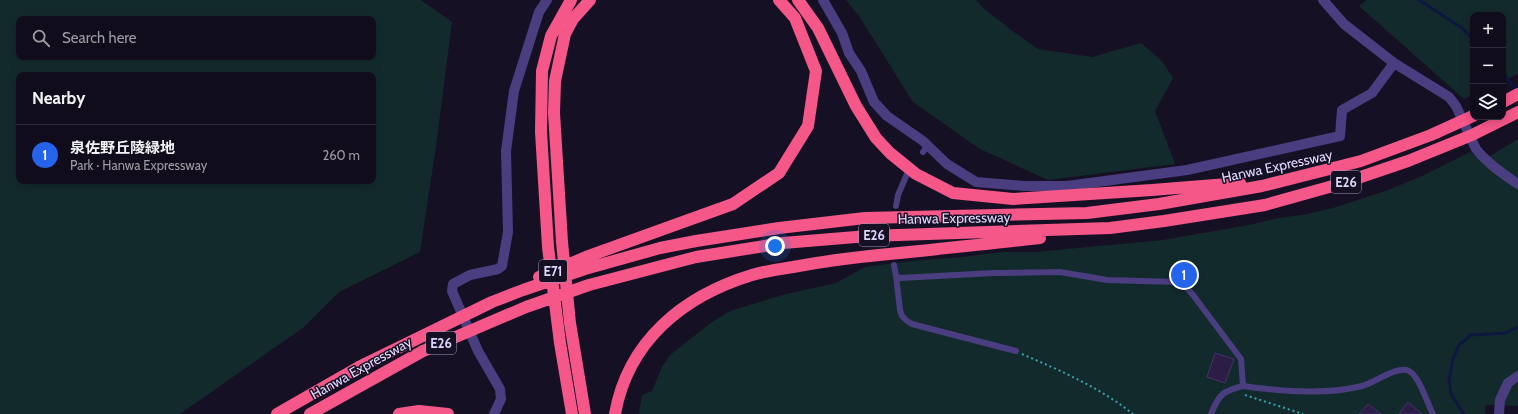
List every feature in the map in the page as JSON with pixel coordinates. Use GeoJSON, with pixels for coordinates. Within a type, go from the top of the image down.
{"type":"FeatureCollection","features":[{"type":"Feature","properties":{"kind":"highway"},"geometry":{"type":"LineString","coordinates":[[571,0],[551,36],[542,71],[542,132],[548,247],[560,342],[572,414]]}},
{"type":"Feature","properties":{"kind":"highway"},"geometry":{"type":"LineString","coordinates":[[585,414],[570,323],[562,242],[554,113],[555,81],[565,34],[573,19],[590,0]]}},
{"type":"Feature","properties":{"kind":"highway"},"geometry":{"type":"LineString","coordinates":[[586,263],[733,204],[779,173],[808,126],[816,71],[795,18],[779,0]]}},
{"type":"Feature","properties":{"kind":"highway"},"geometry":{"type":"LineString","coordinates":[[798,0],[818,28],[856,106],[876,138],[890,153],[916,174],[953,193],[1013,199],[1152,190],[1297,178]]}},
{"type":"Feature","properties":{"kind":"highway"},"geometry":{"type":"LineString","coordinates":[[1506,100],[1518,94]]}},
{"type":"Feature","properties":{"kind":"highway","name":"Hanwa Expressway"},"geometry":{"type":"LineString","coordinates":[[310,414],[423,351],[526,307],[589,285],[696,257],[783,243],[881,235],[1110,228],[1164,222],[1265,205],[1340,184],[1420,157],[1472,135],[1518,112]]}},
{"type":"Feature","properties":{"kind":"highway","name":"Hanwa Expressway"},"geometry":{"type":"LineString","coordinates":[[277,414],[387,352],[522,287],[586,263],[696,241],[822,222],[906,217],[1087,213],[1159,204],[1297,178],[1361,162],[1431,135],[1470,117]]}},
{"type":"Feature","properties":{"kind":"highway"},"geometry":{"type":"LineString","coordinates":[[616,414],[622,385],[647,342],[663,323],[682,308],[702,296],[752,275],[815,263],[853,258],[1002,242],[1110,228]]}},
{"type":"Feature","properties":{"kind":"highway"},"geometry":{"type":"LineString","coordinates":[[399,414],[419,412],[448,414]]}},
{"type":"Feature","properties":{"kind":"street"},"geometry":{"type":"LineString","coordinates":[[494,414],[501,399],[500,389],[478,351],[452,291],[453,284],[470,275],[498,269],[502,266],[508,232],[506,151],[514,91],[539,12],[547,0]]}},
{"type":"Feature","properties":{"kind":"street"},"geometry":{"type":"LineString","coordinates":[[823,0],[842,33],[849,53],[861,71],[874,102],[887,116],[923,140],[926,148],[947,164],[976,182],[1024,186],[1067,186],[1187,170],[1340,136],[1342,110],[1372,93],[1394,63]]}},
{"type":"Feature","properties":{"kind":"street"},"geometry":{"type":"LineString","coordinates":[[1323,0],[1344,24],[1394,63],[1449,97],[1456,106],[1476,150],[1505,176],[1518,184]]}},
{"type":"Feature","properties":{"kind":"street"},"geometry":{"type":"LineString","coordinates":[[1499,414],[1500,400],[1508,383],[1518,376]]}},
{"type":"Feature","properties":{"kind":"lane"},"geometry":{"type":"LineString","coordinates":[[896,206],[898,195],[907,174]]}},
{"type":"Feature","properties":{"kind":"lane"},"geometry":{"type":"LineString","coordinates":[[894,265],[900,310],[902,316],[907,321],[927,328],[1016,351]]}},
{"type":"Feature","properties":{"kind":"lane"},"geometry":{"type":"LineString","coordinates":[[896,276],[900,278],[994,273],[1060,272],[1107,280],[1177,282],[1185,286],[1220,329],[1241,359],[1240,387]]}},
{"type":"Feature","properties":{"kind":"lane"},"geometry":{"type":"LineString","coordinates":[[1211,414],[1217,400],[1228,390],[1240,387],[1275,390],[1336,390],[1363,386],[1395,372],[1407,370],[1416,376],[1433,414]]}},
{"type":"Feature","properties":{"kind":"path"},"geometry":{"type":"LineString","coordinates":[[1016,351],[1085,382],[1118,402],[1133,414]]}},
{"type":"Feature","properties":{"kind":"path"},"geometry":{"type":"LineString","coordinates":[[1240,387],[1246,396],[1289,408],[1303,414]]}},
{"type":"Feature","properties":{"kind":"green space"},"geometry":{"type":"Polygon","coordinates":[[[0,0],[421,0],[452,22],[436,146],[420,252],[339,292],[304,327],[180,414],[0,414],[0,0]]]}},
{"type":"Feature","properties":{"kind":"green space"},"geometry":{"type":"Polygon","coordinates":[[[846,0],[976,0],[982,7],[1011,30],[1038,49],[1092,57],[1141,43],[1162,61],[1173,78],[1155,111],[1175,164],[1048,180],[980,149],[913,102],[859,16],[846,0]]]}},
{"type":"Feature","properties":{"kind":"green space"},"geometry":{"type":"Polygon","coordinates":[[[1367,0],[1518,0],[1518,74],[1506,80],[1506,12],[1470,12],[1470,96],[1464,99],[1359,6],[1367,0]]]}},
{"type":"Feature","properties":{"kind":"green space"},"geometry":{"type":"Polygon","coordinates":[[[1518,139],[1518,406],[1486,405],[1485,414],[639,414],[642,395],[652,391],[662,367],[670,355],[712,322],[730,311],[786,294],[836,283],[865,267],[1003,252],[1035,252],[1163,240],[1249,225],[1278,218],[1302,215],[1333,208],[1388,190],[1420,177],[1470,152],[1482,161],[1518,139]]]}},
{"type":"Feature","properties":{"kind":"building"},"geometry":{"type":"Polygon","coordinates":[[[1215,353],[1234,359],[1225,383],[1207,377],[1215,353]]]}},
{"type":"Feature","properties":{"kind":"building"},"geometry":{"type":"Polygon","coordinates":[[[1408,402],[1422,414],[1399,414],[1408,402]]]}},
{"type":"Feature","properties":{"kind":"building"},"geometry":{"type":"Polygon","coordinates":[[[1368,404],[1381,414],[1359,414],[1368,404]]]}},
{"type":"Feature","properties":{"kind":"waterway"},"geometry":{"type":"LineString","coordinates":[[1419,0],[1462,28],[1470,36]]}},
{"type":"Feature","properties":{"kind":"waterway"},"geometry":{"type":"LineString","coordinates":[[1506,77],[1516,91]]}},
{"type":"Feature","properties":{"kind":"waterway"},"geometry":{"type":"LineString","coordinates":[[1464,414],[1451,394],[1449,379],[1453,359],[1459,345],[1471,335],[1505,333],[1518,327]]}},
{"type":"Feature","properties":{"kind":"place","name":"泉佐野丘陵緑地"},"geometry":{"type":"Point","coordinates":[1184,275]}}]}
